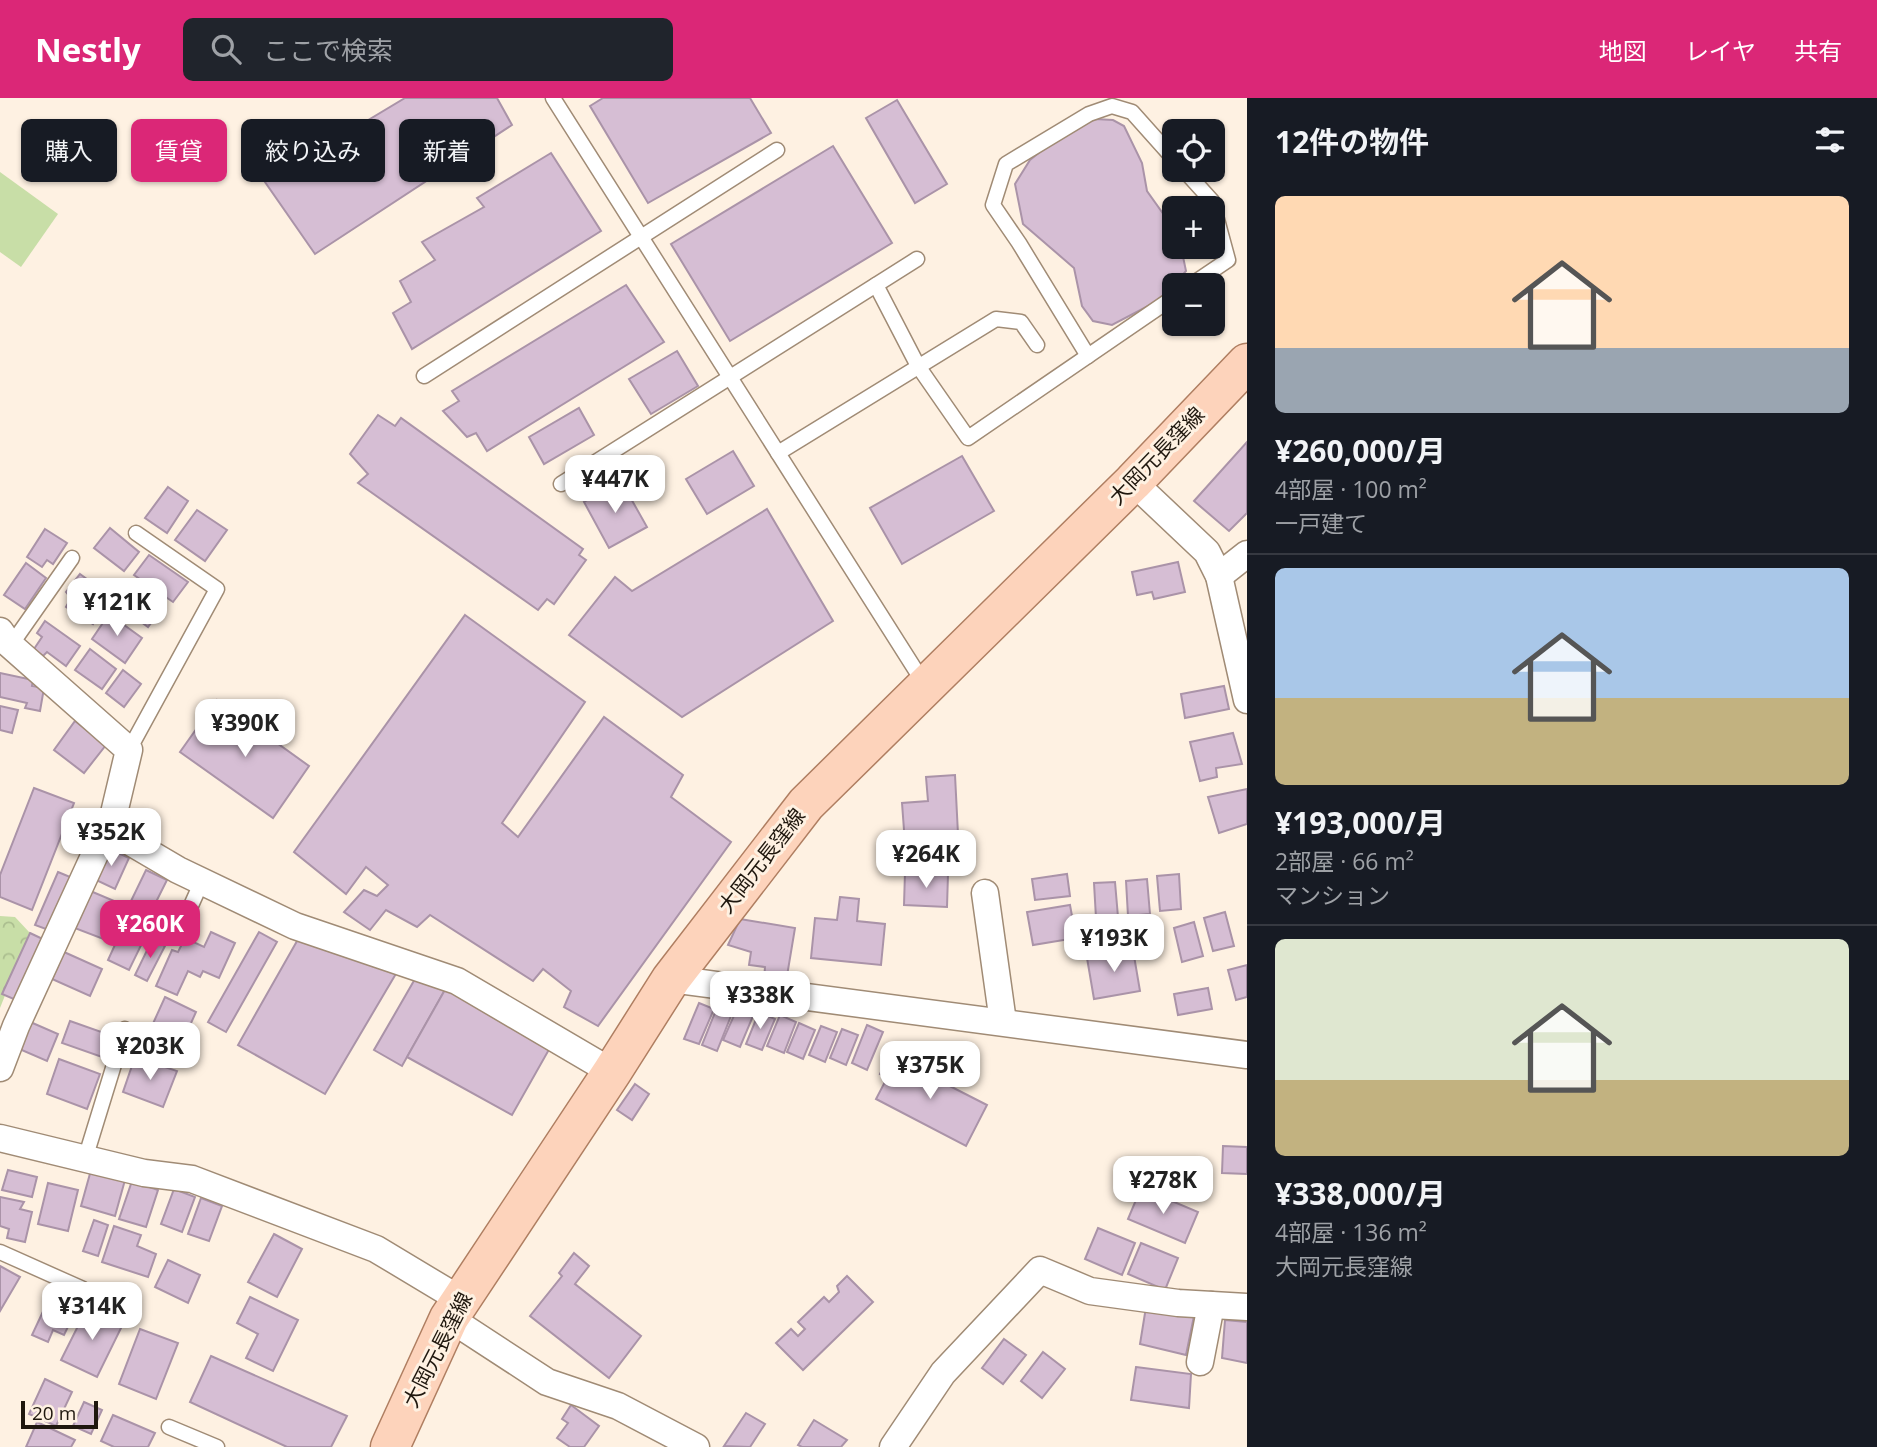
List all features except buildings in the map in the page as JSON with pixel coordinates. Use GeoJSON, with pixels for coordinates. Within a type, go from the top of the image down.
{"type":"FeatureCollection","features":[{"type":"Feature","properties":{"kind":"main road","name":"大岡元長窪線"},"geometry":{"type":"LineString","coordinates":[[390,1447],[455,1309],[612,1073],[671,979],[806,804],[1133,482],[1247,363]]}},
{"type":"Feature","properties":{"kind":"street"},"geometry":{"type":"LineString","coordinates":[[1133,482],[1208,552],[1219,576],[1247,699]]}},
{"type":"Feature","properties":{"kind":"street"},"geometry":{"type":"LineString","coordinates":[[1219,576],[1247,554]]}},
{"type":"Feature","properties":{"kind":"street"},"geometry":{"type":"LineString","coordinates":[[0,1068],[16,1026],[89,866],[101,841],[110,830],[129,750],[5,638]]}},
{"type":"Feature","properties":{"kind":"street"},"geometry":{"type":"LineString","coordinates":[[110,830],[202,881],[295,926],[457,981],[612,1073]]}},
{"type":"Feature","properties":{"kind":"street"},"geometry":{"type":"LineString","coordinates":[[985,893],[1003,1022]]}},
{"type":"Feature","properties":{"kind":"street"},"geometry":{"type":"LineString","coordinates":[[671,979],[1247,1055]]}},
{"type":"Feature","properties":{"kind":"street"},"geometry":{"type":"LineString","coordinates":[[0,1138],[144,1173],[192,1179],[376,1249],[547,1382],[618,1406],[696,1447]]}},
{"type":"Feature","properties":{"kind":"street"},"geometry":{"type":"LineString","coordinates":[[893,1447],[943,1373],[1040,1270],[1090,1291],[1178,1303],[1247,1307]]}},
{"type":"Feature","properties":{"kind":"street"},"geometry":{"type":"LineString","coordinates":[[1200,1362],[1212,1305]]}},
{"type":"Feature","properties":{"kind":"lane"},"geometry":{"type":"LineString","coordinates":[[553,98],[926,686]]}},
{"type":"Feature","properties":{"kind":"lane"},"geometry":{"type":"LineString","coordinates":[[1088,356],[993,205],[1006,164],[1089,114],[1112,106],[1132,112],[1162,146]]}},
{"type":"Feature","properties":{"kind":"lane"},"geometry":{"type":"LineString","coordinates":[[424,376],[640,235],[777,150]]}},
{"type":"Feature","properties":{"kind":"lane"},"geometry":{"type":"LineString","coordinates":[[1195,182],[1212,201],[1227,260],[1208,273]]}},
{"type":"Feature","properties":{"kind":"lane"},"geometry":{"type":"LineString","coordinates":[[561,484],[917,259]]}},
{"type":"Feature","properties":{"kind":"lane"},"geometry":{"type":"LineString","coordinates":[[876,285],[918,366],[968,438],[1162,304]]}},
{"type":"Feature","properties":{"kind":"lane"},"geometry":{"type":"LineString","coordinates":[[778,453],[996,319],[1021,322],[1037,345]]}},
{"type":"Feature","properties":{"kind":"lane"},"geometry":{"type":"LineString","coordinates":[[129,750],[217,589],[136,533]]}},
{"type":"Feature","properties":{"kind":"lane"},"geometry":{"type":"LineString","coordinates":[[5,638],[72,558]]}},
{"type":"Feature","properties":{"kind":"lane"},"geometry":{"type":"LineString","coordinates":[[185,919],[202,881]]}},
{"type":"Feature","properties":{"kind":"lane"},"geometry":{"type":"LineString","coordinates":[[85,1159],[125,1029]]}},
{"type":"Feature","properties":{"kind":"lane"},"geometry":{"type":"LineString","coordinates":[[0,1252],[83,1289]]}},
{"type":"Feature","properties":{"kind":"lane"},"geometry":{"type":"LineString","coordinates":[[169,1427],[217,1447]]}},
{"type":"Feature","properties":{"kind":"green space"},"geometry":{"type":"Polygon","coordinates":[[[0,172],[58,214],[21,267],[0,252],[0,172]]]}},
{"type":"Feature","properties":{"kind":"green space"},"geometry":{"type":"Polygon","coordinates":[[[0,916],[15,917],[30,933],[0,1008],[0,916]]]}}]}
